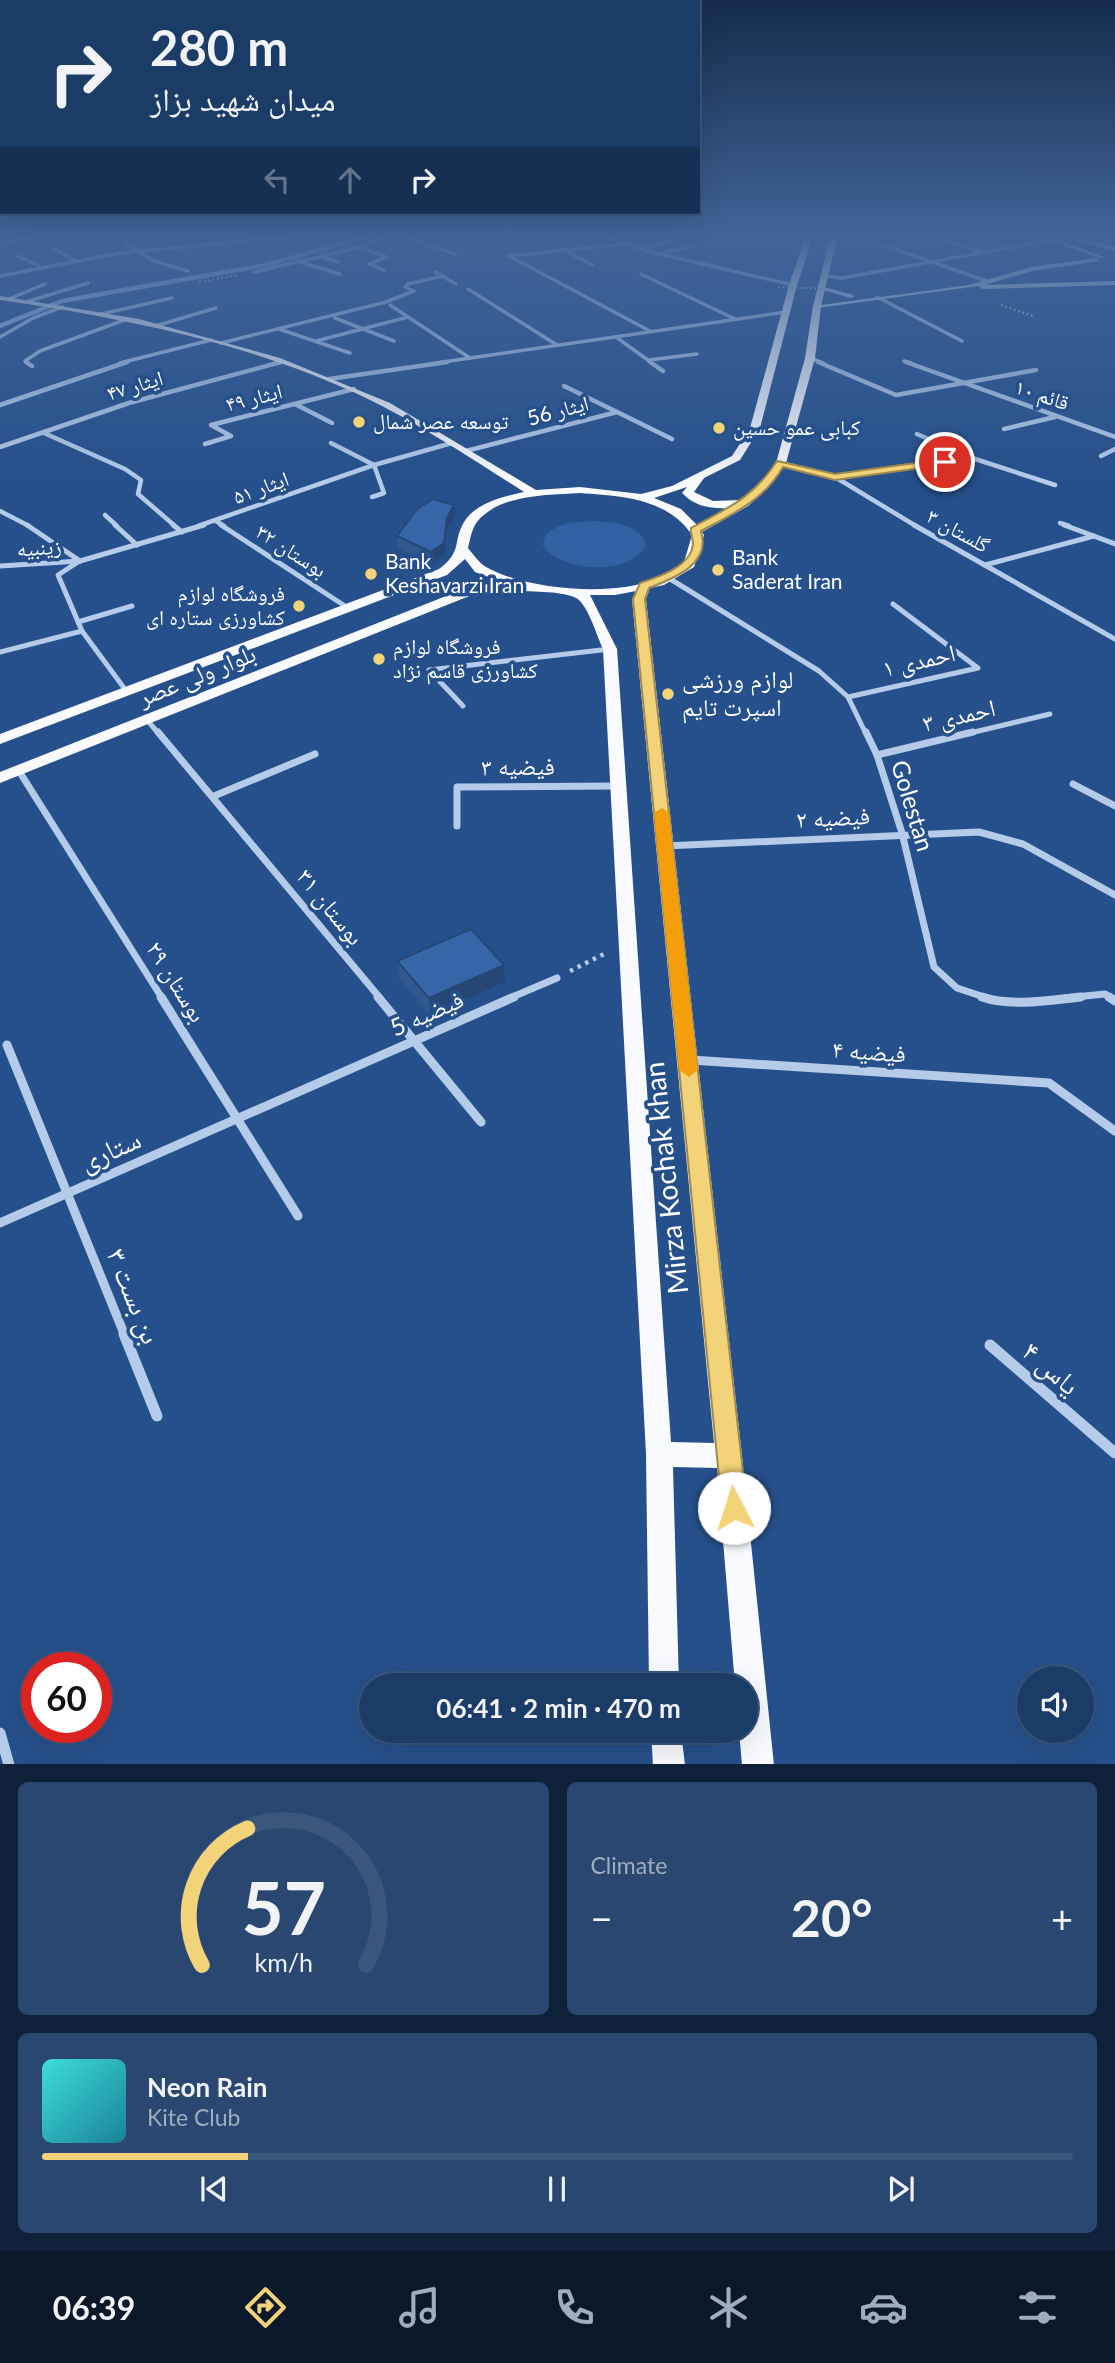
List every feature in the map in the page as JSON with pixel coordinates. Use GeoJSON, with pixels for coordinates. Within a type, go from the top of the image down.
{"type":"FeatureCollection","features":[{"type":"Feature","properties":{"kind":"main road"},"geometry":{"type":"LineString","coordinates":[[118,317],[216,342],[329,379],[452,443],[535,494]]}},
{"type":"Feature","properties":{"kind":"main road"},"geometry":{"type":"LineString","coordinates":[[640,498],[701,477],[736,458],[755,429],[785,317]]}},
{"type":"Feature","properties":{"kind":"main road"},"geometry":{"type":"LineString","coordinates":[[695,530],[749,501],[772,479],[780,463],[810,358],[815,317]]}},
{"type":"Feature","properties":{"kind":"main road"},"geometry":{"type":"LineString","coordinates":[[701,477],[688,493],[694,499],[711,505],[749,501]]}},
{"type":"Feature","properties":{"kind":"main road","name":"بلوار ولی عصر"},"geometry":{"type":"LineString","coordinates":[[0,740],[443,572],[458,561],[463,532],[478,515],[505,501],[535,494],[580,490],[640,498]]}},
{"type":"Feature","properties":{"kind":"main road"},"geometry":{"type":"LineString","coordinates":[[462,546],[470,560],[487,573],[531,589],[580,594],[644,586],[667,578],[695,557],[699,543],[695,530],[673,510],[640,498]]}},
{"type":"Feature","properties":{"kind":"main road","name":"بلوار ولی عصر"},"geometry":{"type":"LineString","coordinates":[[0,778],[474,590],[499,586],[531,589]]}},
{"type":"Feature","properties":{"kind":"main road","name":"Mirza Kochak khan"},"geometry":{"type":"LineString","coordinates":[[644,586],[639,599],[729,1456],[758,1764]]}},
{"type":"Feature","properties":{"kind":"main road","name":"Mirza Kochak khan"},"geometry":{"type":"LineString","coordinates":[[580,594],[587,599],[610,649],[659,1454],[664,1673]]}},
{"type":"Feature","properties":{"kind":"main road"},"geometry":{"type":"LineString","coordinates":[[659,1454],[729,1456]]}},
{"type":"Feature","properties":{"kind":"main road"},"geometry":{"type":"LineString","coordinates":[[667,1743],[669,1764]]}},
{"type":"Feature","properties":{"kind":"street"},"geometry":{"type":"LineString","coordinates":[[0,337],[35,317]]}},
{"type":"Feature","properties":{"kind":"street"},"geometry":{"type":"LineString","coordinates":[[155,326],[184,317]]}},
{"type":"Feature","properties":{"kind":"street"},"geometry":{"type":"LineString","coordinates":[[0,405],[114,365],[321,317]]}},
{"type":"Feature","properties":{"kind":"street"},"geometry":{"type":"LineString","coordinates":[[316,341],[407,317]]}},
{"type":"Feature","properties":{"kind":"street"},"geometry":{"type":"LineString","coordinates":[[408,317],[471,358]]}},
{"type":"Feature","properties":{"kind":"street"},"geometry":{"type":"LineString","coordinates":[[514,317],[558,345]]}},
{"type":"Feature","properties":{"kind":"street"},"geometry":{"type":"LineString","coordinates":[[623,317],[650,332]]}},
{"type":"Feature","properties":{"kind":"street"},"geometry":{"type":"LineString","coordinates":[[329,379],[748,317]]}},
{"type":"Feature","properties":{"kind":"street"},"geometry":{"type":"LineString","coordinates":[[916,317],[962,341]]}},
{"type":"Feature","properties":{"kind":"street"},"geometry":{"type":"LineString","coordinates":[[335,318],[394,341]]}},
{"type":"Feature","properties":{"kind":"street"},"geometry":{"type":"LineString","coordinates":[[32,366],[25,361],[40,351],[127,319]]}},
{"type":"Feature","properties":{"kind":"street"},"geometry":{"type":"LineString","coordinates":[[278,328],[350,353]]}},
{"type":"Feature","properties":{"kind":"street"},"geometry":{"type":"LineString","coordinates":[[616,337],[663,371]]}},
{"type":"Feature","properties":{"kind":"street"},"geometry":{"type":"LineString","coordinates":[[648,360],[697,354]]}},
{"type":"Feature","properties":{"kind":"street"},"geometry":{"type":"LineString","coordinates":[[810,358],[896,396],[1036,370]]}},
{"type":"Feature","properties":{"kind":"street","name":"قائم ۱۰"},"geometry":{"type":"LineString","coordinates":[[904,361],[1115,437]]}},
{"type":"Feature","properties":{"kind":"street","name":"ایثار ۴۷"},"geometry":{"type":"LineString","coordinates":[[0,447],[129,403],[281,362]]}},
{"type":"Feature","properties":{"kind":"street"},"geometry":{"type":"LineString","coordinates":[[564,386],[672,439]]}},
{"type":"Feature","properties":{"kind":"street","name":"ایثار ۴۹"},"geometry":{"type":"LineString","coordinates":[[205,444],[231,436],[211,425],[354,390]]}},
{"type":"Feature","properties":{"kind":"street"},"geometry":{"type":"LineString","coordinates":[[295,404],[332,423]]}},
{"type":"Feature","properties":{"kind":"street","name":"ایثار 56"},"geometry":{"type":"LineString","coordinates":[[466,451],[617,412]]}},
{"type":"Feature","properties":{"kind":"street"},"geometry":{"type":"LineString","coordinates":[[1004,429],[1055,416]]}},
{"type":"Feature","properties":{"kind":"street"},"geometry":{"type":"LineString","coordinates":[[44,433],[125,469],[141,480],[138,494],[182,532]]}},
{"type":"Feature","properties":{"kind":"street"},"geometry":{"type":"LineString","coordinates":[[917,434],[972,458],[1055,485]]}},
{"type":"Feature","properties":{"kind":"street"},"geometry":{"type":"LineString","coordinates":[[331,443],[374,465],[384,493],[372,497]]}},
{"type":"Feature","properties":{"kind":"street","name":"ایثار ۵۱"},"geometry":{"type":"LineString","coordinates":[[80,561],[182,532],[374,465],[452,443]]}},
{"type":"Feature","properties":{"kind":"street"},"geometry":{"type":"LineString","coordinates":[[1101,456],[1115,449]]}},
{"type":"Feature","properties":{"kind":"street"},"geometry":{"type":"LineString","coordinates":[[835,477],[972,458]]}},
{"type":"Feature","properties":{"kind":"street","name":"گلستان ۳"},"geometry":{"type":"LineString","coordinates":[[780,463],[835,477],[1115,639]]}},
{"type":"Feature","properties":{"kind":"street"},"geometry":{"type":"LineString","coordinates":[[0,511],[20,520],[80,561],[58,575],[82,631],[127,692]]}},
{"type":"Feature","properties":{"kind":"street"},"geometry":{"type":"LineString","coordinates":[[105,515],[137,545]]}},
{"type":"Feature","properties":{"kind":"street","name":"بوستان ۳۲"},"geometry":{"type":"LineString","coordinates":[[216,521],[348,608]]}},
{"type":"Feature","properties":{"kind":"street"},"geometry":{"type":"LineString","coordinates":[[1059,523],[1115,544]]}},
{"type":"Feature","properties":{"kind":"street"},"geometry":{"type":"LineString","coordinates":[[985,565],[1094,536]]}},
{"type":"Feature","properties":{"kind":"street","name":"زینبیه"},"geometry":{"type":"LineString","coordinates":[[0,566],[80,561]]}},
{"type":"Feature","properties":{"kind":"street","name":"Golestan"},"geometry":{"type":"LineString","coordinates":[[667,578],[819,671],[848,697],[877,755],[902,833],[934,967],[957,988],[991,1000],[1043,1002],[1104,995],[1115,1001]]}},
{"type":"Feature","properties":{"kind":"street","name":"احمدی ۱"},"geometry":{"type":"LineString","coordinates":[[848,697],[978,668],[893,604]]}},
{"type":"Feature","properties":{"kind":"street"},"geometry":{"type":"LineString","coordinates":[[78,622],[132,606]]}},
{"type":"Feature","properties":{"kind":"street"},"geometry":{"type":"LineString","coordinates":[[0,652],[82,631]]}},
{"type":"Feature","properties":{"kind":"street"},"geometry":{"type":"LineString","coordinates":[[463,706],[429,670],[610,649]]}},
{"type":"Feature","properties":{"kind":"street","name":"احمدی ۳"},"geometry":{"type":"LineString","coordinates":[[877,755],[1050,714]]}},
{"type":"Feature","properties":{"kind":"street","name":"بوستان ۳۱"},"geometry":{"type":"LineString","coordinates":[[148,720],[214,796],[481,1122]]}},
{"type":"Feature","properties":{"kind":"street"},"geometry":{"type":"LineString","coordinates":[[214,796],[315,754]]}},
{"type":"Feature","properties":{"kind":"street","name":"بوستان ۲۹"},"geometry":{"type":"LineString","coordinates":[[19,771],[298,1216]]}},
{"type":"Feature","properties":{"kind":"street"},"geometry":{"type":"LineString","coordinates":[[1073,784],[1115,806]]}},
{"type":"Feature","properties":{"kind":"street","name":"فیضیه ۳"},"geometry":{"type":"LineString","coordinates":[[457,826],[457,787],[618,786]]}},
{"type":"Feature","properties":{"kind":"street","name":"فیضیه ۲"},"geometry":{"type":"LineString","coordinates":[[665,846],[902,833],[979,832],[1023,844],[1115,895]]}},
{"type":"Feature","properties":{"kind":"street","name":"فیضیه 5"},"geometry":{"type":"LineString","coordinates":[[239,1118],[557,978]]}},
{"type":"Feature","properties":{"kind":"street","name":"بن بست ۳"},"geometry":{"type":"LineString","coordinates":[[7,1045],[157,1416]]}},
{"type":"Feature","properties":{"kind":"street","name":"فیضیه ۴"},"geometry":{"type":"LineString","coordinates":[[688,1060],[1049,1083],[1115,1131]]}},
{"type":"Feature","properties":{"kind":"street","name":"ستاری"},"geometry":{"type":"LineString","coordinates":[[0,1223],[239,1118]]}},
{"type":"Feature","properties":{"kind":"street","name":"یاس ۴"},"geometry":{"type":"LineString","coordinates":[[990,1345],[1115,1453]]}},
{"type":"Feature","properties":{"kind":"street"},"geometry":{"type":"LineString","coordinates":[[0,1733],[9,1764]]}},
{"type":"Feature","properties":{"kind":"path"},"geometry":{"type":"LineString","coordinates":[[557,978],[628,942]]}},
{"type":"Feature","properties":{"kind":"shaded area"},"geometry":{"type":"Polygon","coordinates":[[[592,521],[616,523],[631,528],[638,532],[646,545],[638,555],[626,562],[596,567],[565,561],[552,555],[543,546],[544,539],[554,529],[592,521]]]}},
{"type":"Feature","properties":{"kind":"building"},"geometry":{"type":"Polygon","coordinates":[[[433,499],[454,505],[447,518],[444,543],[431,552],[397,536],[417,509],[433,499]]]}},
{"type":"Feature","properties":{"kind":"building"},"geometry":{"type":"Polygon","coordinates":[[[471,929],[504,965],[429,998],[397,961],[471,929]]]}},
{"type":"Feature","properties":{"kind":"waterway"},"geometry":{"type":"LineString","coordinates":[[0,326],[22,317]]}},
{"type":"Feature","properties":{"kind":"slow traffic"},"geometry":{"type":"LineString","coordinates":[[662,813],[689,1070]]}},
{"type":"Feature","properties":{"kind":"place","name":"توسعه عصر شمال"},"geometry":{"type":"Point","coordinates":[359,422]}},
{"type":"Feature","properties":{"kind":"place","name":"کبابی عمو حسین"},"geometry":{"type":"Point","coordinates":[719,428]}},
{"type":"Feature","properties":{"kind":"place","name":"Bank Saderat Iran"},"geometry":{"type":"Point","coordinates":[718,570]}},
{"type":"Feature","properties":{"kind":"place","name":"Bank Keshavarzi Iran"},"geometry":{"type":"Point","coordinates":[371,574]}},
{"type":"Feature","properties":{"kind":"place","name":"فروشگاه لوازم کشاورزی ستاره ای"},"geometry":{"type":"Point","coordinates":[299,606]}},
{"type":"Feature","properties":{"kind":"place","name":"فروشگاه لوازم کشاورزی قاسم نژاد"},"geometry":{"type":"Point","coordinates":[379,659]}},
{"type":"Feature","properties":{"kind":"place","name":"لوازم ورزشی اسپرت تایم"},"geometry":{"type":"Point","coordinates":[668,694]}},
{"type":"Feature","properties":{"kind":"route"},"geometry":{"type":"LineString","coordinates":[[734,1508],[639,599],[644,586],[671,576],[695,557],[699,543],[695,530],[735,512],[749,501],[772,479],[780,463],[835,477],[945,462]]}}]}
